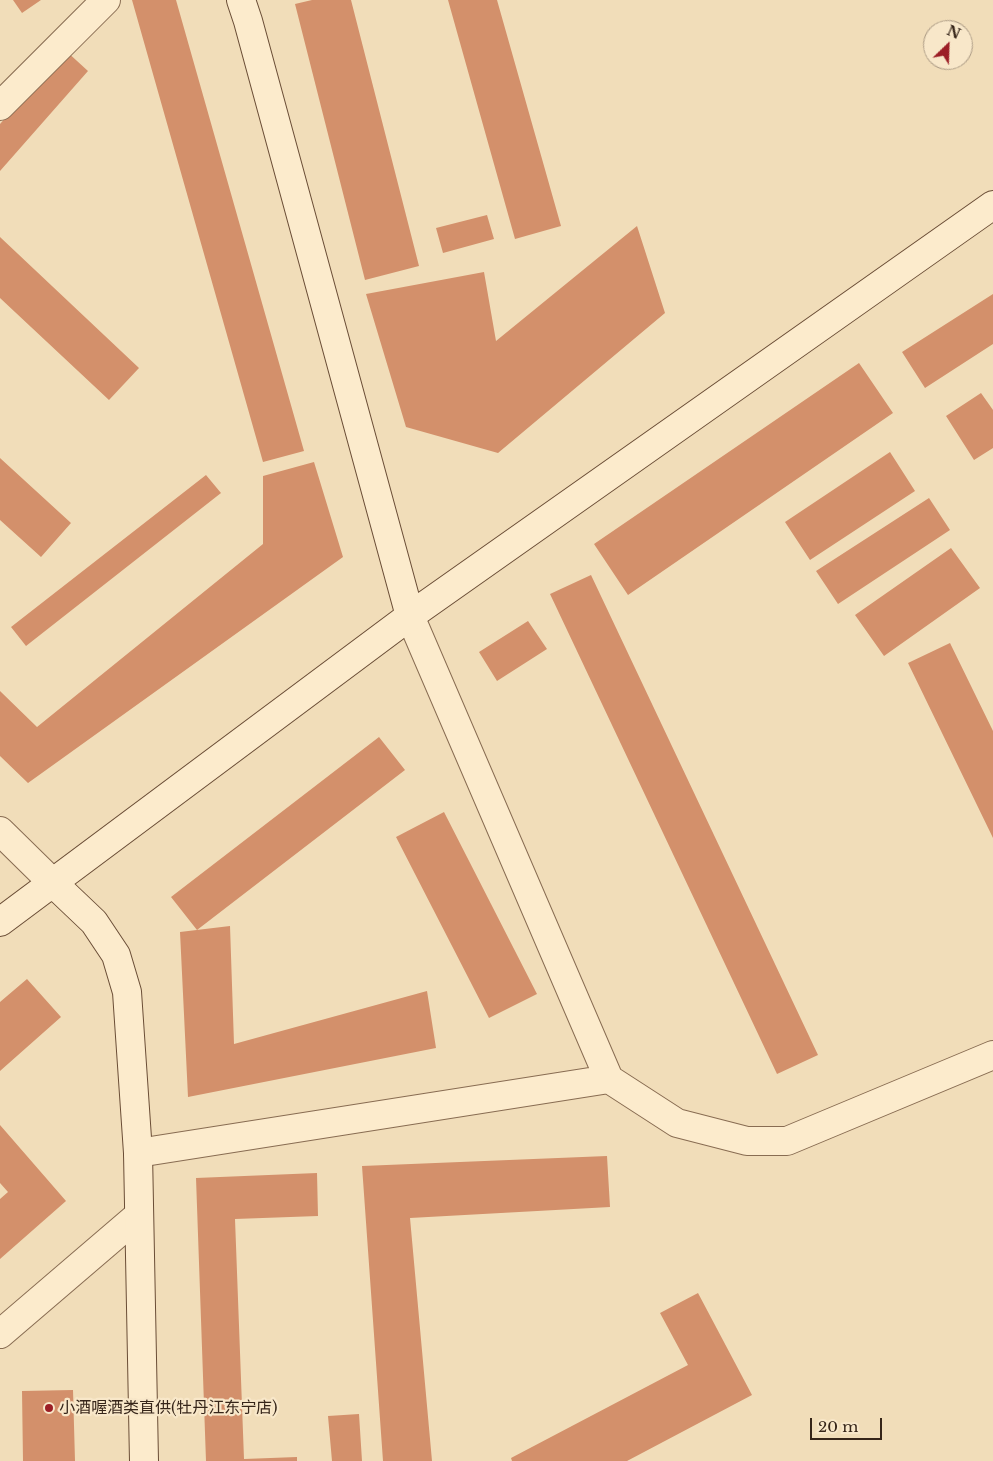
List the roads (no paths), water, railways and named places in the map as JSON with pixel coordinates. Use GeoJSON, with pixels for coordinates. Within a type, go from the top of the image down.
{"type":"FeatureCollection","features":[{"type":"Feature","properties":{"kind":"street"},"geometry":{"type":"LineString","coordinates":[[0,106],[106,0]]}},
{"type":"Feature","properties":{"kind":"street"},"geometry":{"type":"LineString","coordinates":[[240,0],[248,22],[410,616],[609,1079],[677,1123],[747,1141],[787,1141],[993,1055]]}},
{"type":"Feature","properties":{"kind":"street"},"geometry":{"type":"LineString","coordinates":[[0,922],[410,616],[993,206]]}},
{"type":"Feature","properties":{"kind":"street"},"geometry":{"type":"LineString","coordinates":[[0,831],[94,922],[116,955],[128,992],[138,1153],[144,1461]]}},
{"type":"Feature","properties":{"kind":"street"},"geometry":{"type":"LineString","coordinates":[[138,1153],[609,1079]]}},
{"type":"Feature","properties":{"kind":"street"},"geometry":{"type":"LineString","coordinates":[[0,1334],[139,1215]]}},
{"type":"Feature","properties":{"kind":"place","name":"小酒喔酒类直供(牡丹江东宁店)"},"geometry":{"type":"Point","coordinates":[49,1408]}}]}
